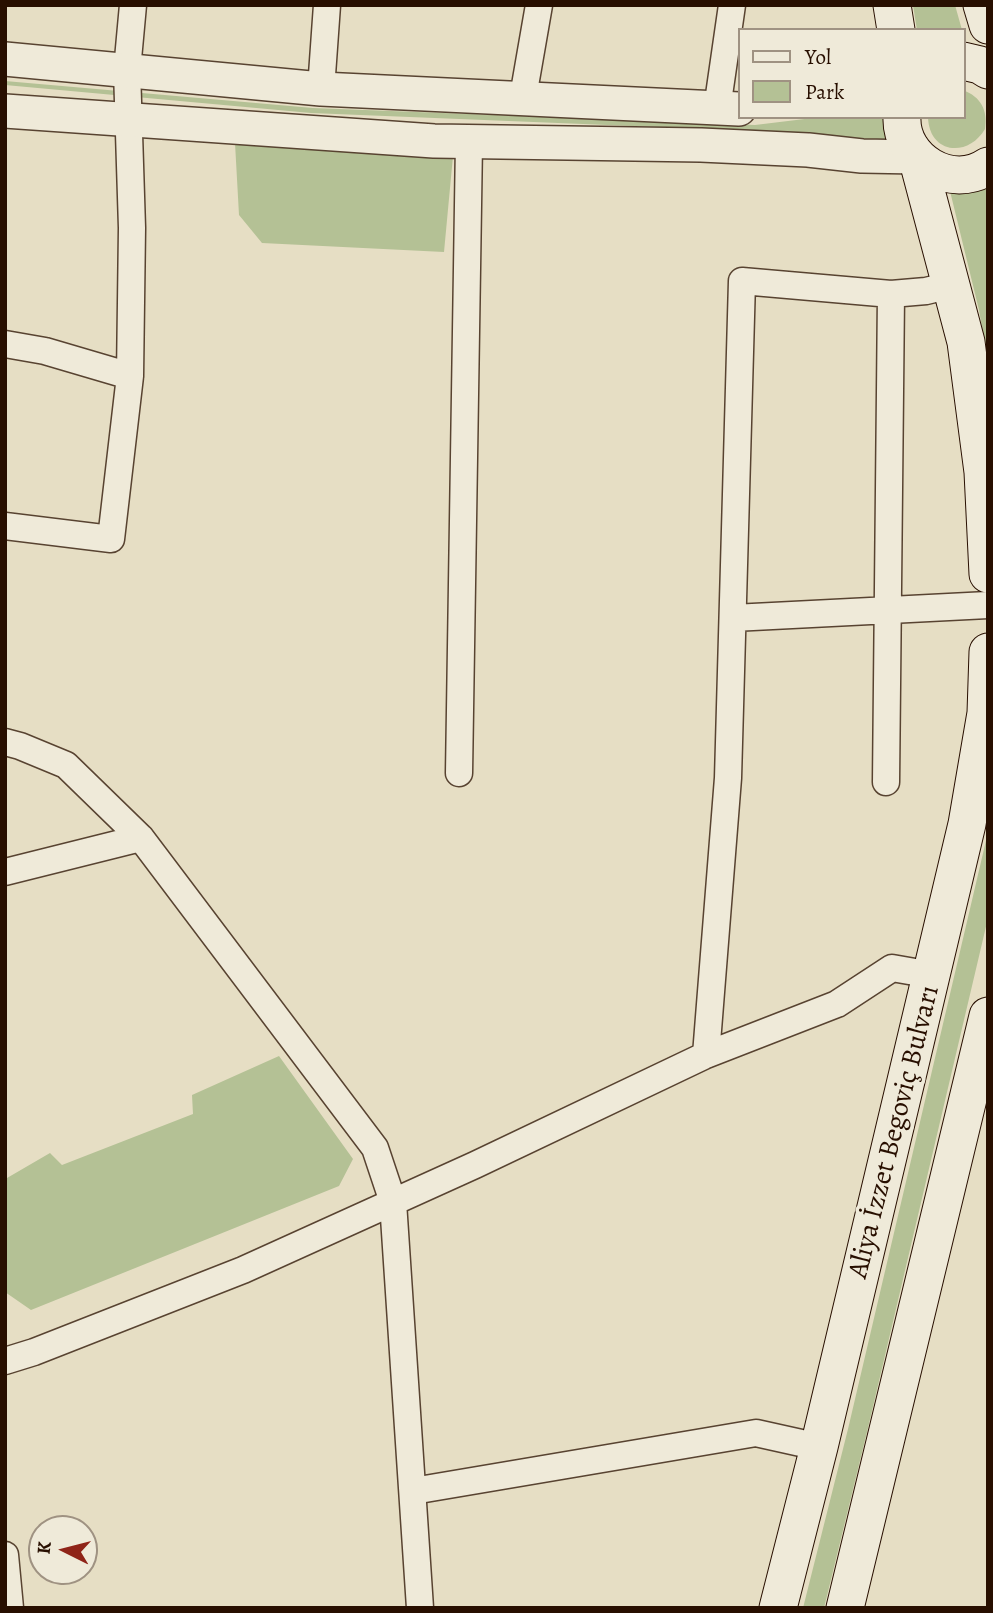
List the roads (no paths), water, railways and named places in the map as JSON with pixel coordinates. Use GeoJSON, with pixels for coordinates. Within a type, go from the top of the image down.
{"type":"FeatureCollection","features":[{"type":"Feature","properties":{"kind":"main road"},"geometry":{"type":"LineString","coordinates":[[892,5],[896,28]]}},
{"type":"Feature","properties":{"kind":"main road"},"geometry":{"type":"LineString","coordinates":[[982,5],[988,24]]}},
{"type":"Feature","properties":{"kind":"main road"},"geometry":{"type":"LineString","coordinates":[[965,61],[988,70]]}},
{"type":"Feature","properties":{"kind":"main road"},"geometry":{"type":"LineString","coordinates":[[902,119],[907,142],[917,157],[931,168],[948,174],[966,175],[988,166]]}},
{"type":"Feature","properties":{"kind":"main road"},"geometry":{"type":"LineString","coordinates":[[917,157],[966,342],[979,446],[988,574]]}},
{"type":"Feature","properties":{"kind":"main road","name":"Aliya İzzet Begoviç Bulvarı"},"geometry":{"type":"LineString","coordinates":[[778,1608],[819,1447],[967,824],[986,713],[988,652]]}},
{"type":"Feature","properties":{"kind":"main road"},"geometry":{"type":"LineString","coordinates":[[845,1608],[988,1016]]}},
{"type":"Feature","properties":{"kind":"street"},"geometry":{"type":"LineString","coordinates":[[5,526],[111,540],[130,376],[132,228],[127,70],[133,5]]}},
{"type":"Feature","properties":{"kind":"street"},"geometry":{"type":"LineString","coordinates":[[321,89],[327,5]]}},
{"type":"Feature","properties":{"kind":"street"},"geometry":{"type":"LineString","coordinates":[[523,97],[539,5]]}},
{"type":"Feature","properties":{"kind":"street"},"geometry":{"type":"LineString","coordinates":[[5,59],[321,89],[728,109],[732,5]]}},
{"type":"Feature","properties":{"kind":"street"},"geometry":{"type":"LineString","coordinates":[[5,111],[469,142],[701,145],[917,157]]}},
{"type":"Feature","properties":{"kind":"street"},"geometry":{"type":"LineString","coordinates":[[459,773],[469,142]]}},
{"type":"Feature","properties":{"kind":"street"},"geometry":{"type":"LineString","coordinates":[[706,1055],[728,778],[742,281],[891,294],[926,291],[951,285]]}},
{"type":"Feature","properties":{"kind":"street"},"geometry":{"type":"LineString","coordinates":[[886,782],[891,294]]}},
{"type":"Feature","properties":{"kind":"street"},"geometry":{"type":"LineString","coordinates":[[5,344],[45,351],[130,376]]}},
{"type":"Feature","properties":{"kind":"street"},"geometry":{"type":"LineString","coordinates":[[733,618],[887,608],[988,605]]}},
{"type":"Feature","properties":{"kind":"street"},"geometry":{"type":"LineString","coordinates":[[5,742],[66,765],[141,838],[375,1148],[393,1202],[420,1608]]}},
{"type":"Feature","properties":{"kind":"street"},"geometry":{"type":"LineString","coordinates":[[5,872],[141,838]]}},
{"type":"Feature","properties":{"kind":"street"},"geometry":{"type":"LineString","coordinates":[[5,1361],[47,1348],[243,1270],[706,1055],[837,1004],[892,968],[932,975]]}},
{"type":"Feature","properties":{"kind":"street"},"geometry":{"type":"LineString","coordinates":[[413,1491],[756,1433],[819,1447]]}},
{"type":"Feature","properties":{"kind":"street"},"geometry":{"type":"LineString","coordinates":[[5,1555],[10,1608]]}}]}
